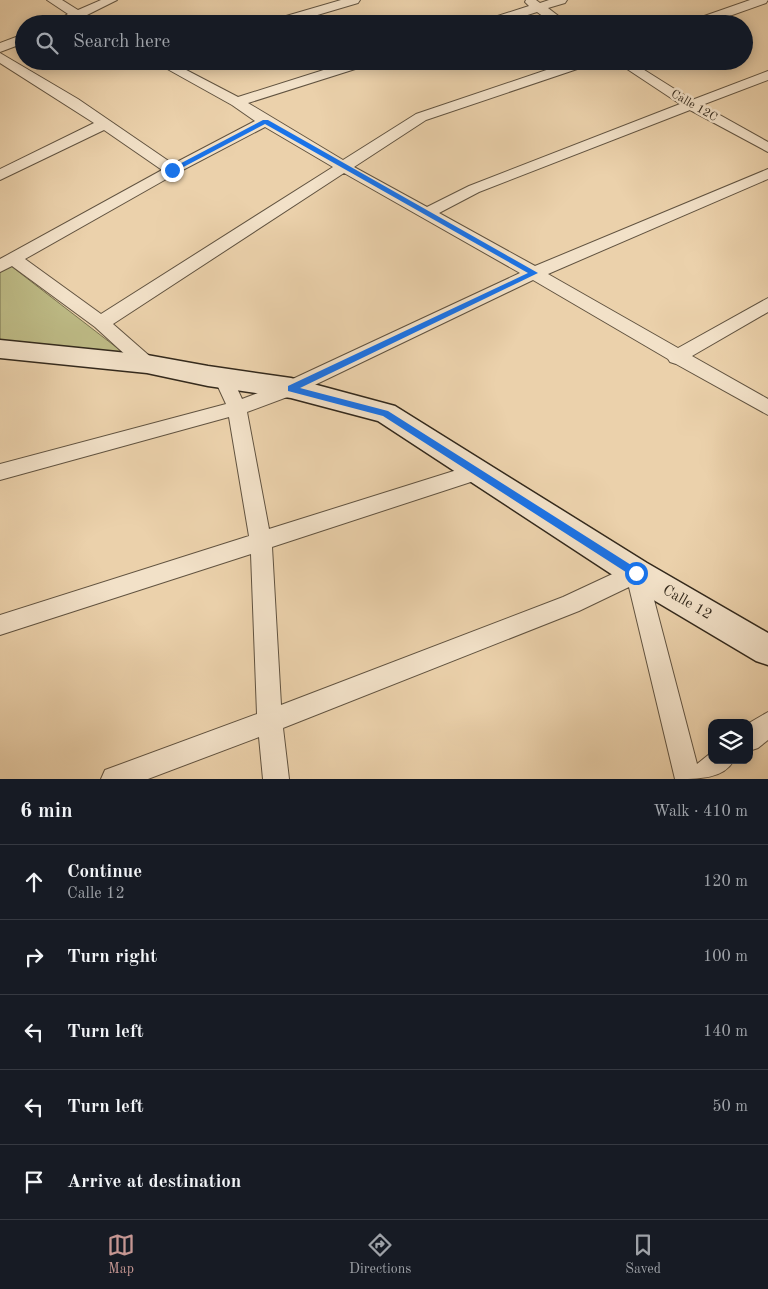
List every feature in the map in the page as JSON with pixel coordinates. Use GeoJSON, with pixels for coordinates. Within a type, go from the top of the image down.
{"type":"FeatureCollection","features":[{"type":"Feature","properties":{"kind":"main road","name":"Calle 12"},"geometry":{"type":"LineString","coordinates":[[0,349],[147,364],[291,388],[386,413],[636,573],[768,650]]}},
{"type":"Feature","properties":{"kind":"street"},"geometry":{"type":"LineString","coordinates":[[53,0],[77,15],[111,0]]}},
{"type":"Feature","properties":{"kind":"street"},"geometry":{"type":"LineString","coordinates":[[303,15],[354,0]]}},
{"type":"Feature","properties":{"kind":"street"},"geometry":{"type":"LineString","coordinates":[[507,15],[533,4],[561,0]]}},
{"type":"Feature","properties":{"kind":"street"},"geometry":{"type":"LineString","coordinates":[[720,15],[762,0]]}},
{"type":"Feature","properties":{"kind":"street"},"geometry":{"type":"LineString","coordinates":[[533,4],[550,15]]}},
{"type":"Feature","properties":{"kind":"street"},"geometry":{"type":"LineString","coordinates":[[0,48],[15,42]]}},
{"type":"Feature","properties":{"kind":"street"},"geometry":{"type":"LineString","coordinates":[[0,57],[15,66]]}},
{"type":"Feature","properties":{"kind":"street"},"geometry":{"type":"LineString","coordinates":[[21,70],[73,102],[172,170]]}},
{"type":"Feature","properties":{"kind":"street"},"geometry":{"type":"LineString","coordinates":[[176,70],[237,102],[265,121],[344,167],[534,273],[676,357],[768,408]]}},
{"type":"Feature","properties":{"kind":"street"},"geometry":{"type":"LineString","coordinates":[[237,102],[338,70]]}},
{"type":"Feature","properties":{"kind":"street"},"geometry":{"type":"LineString","coordinates":[[101,323],[421,116],[560,70]]}},
{"type":"Feature","properties":{"kind":"street","name":"Calle 12C"},"geometry":{"type":"LineString","coordinates":[[635,70],[691,105],[768,148]]}},
{"type":"Feature","properties":{"kind":"street"},"geometry":{"type":"LineString","coordinates":[[427,213],[474,189],[768,75]]}},
{"type":"Feature","properties":{"kind":"street"},"geometry":{"type":"LineString","coordinates":[[147,364],[101,323],[7,262],[172,170],[265,121]]}},
{"type":"Feature","properties":{"kind":"street"},"geometry":{"type":"LineString","coordinates":[[1,173],[104,124]]}},
{"type":"Feature","properties":{"kind":"street"},"geometry":{"type":"LineString","coordinates":[[0,472],[237,408],[291,388],[534,273],[768,174]]}},
{"type":"Feature","properties":{"kind":"street"},"geometry":{"type":"LineString","coordinates":[[676,357],[768,304]]}},
{"type":"Feature","properties":{"kind":"street"},"geometry":{"type":"LineString","coordinates":[[223,378],[237,408],[261,542],[270,721],[276,779]]}},
{"type":"Feature","properties":{"kind":"street"},"geometry":{"type":"LineString","coordinates":[[0,625],[476,472]]}},
{"type":"Feature","properties":{"kind":"street"},"geometry":{"type":"LineString","coordinates":[[114,779],[270,721],[571,604],[636,573],[688,779]]}},
{"type":"Feature","properties":{"kind":"street"},"geometry":{"type":"LineString","coordinates":[[753,736],[768,724]]}},
{"type":"Feature","properties":{"kind":"street"},"geometry":{"type":"LineString","coordinates":[[699,779],[717,764]]}},
{"type":"Feature","properties":{"kind":"shaded area"},"geometry":{"type":"Polygon","coordinates":[[[11,266],[125,354],[0,341],[0,272],[11,266]]]}},
{"type":"Feature","properties":{"kind":"route"},"geometry":{"type":"LineString","coordinates":[[172,170],[265,121],[534,273],[291,388],[386,413],[636,573]]}}]}
